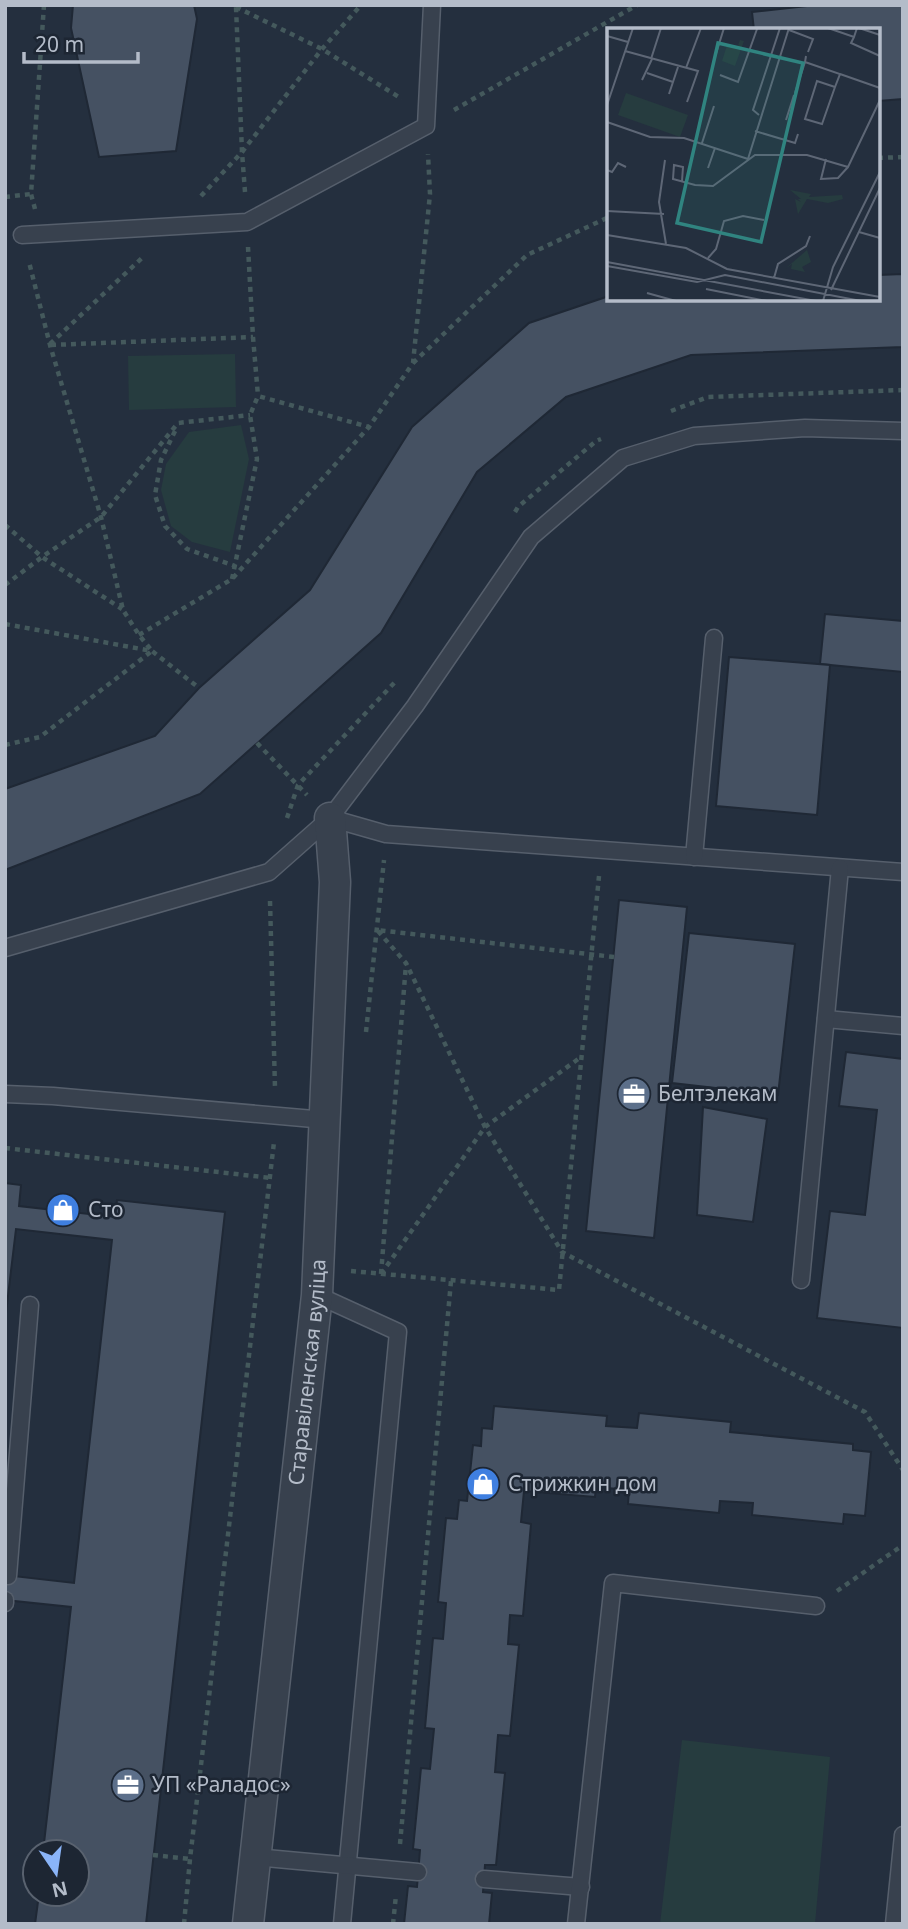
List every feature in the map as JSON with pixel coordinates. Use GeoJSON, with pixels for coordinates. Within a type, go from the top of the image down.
{"type":"FeatureCollection","features":[{"type":"Feature","properties":{"kind":"street","name":"Старавіленская вуліца"},"geometry":{"type":"LineString","coordinates":[[248,1924],[317,1295],[335,882],[330,818]]}},
{"type":"Feature","properties":{"kind":"lane"},"geometry":{"type":"LineString","coordinates":[[22,235],[247,222],[426,126],[432,5]]}},
{"type":"Feature","properties":{"kind":"lane"},"geometry":{"type":"LineString","coordinates":[[5,948],[269,872],[330,818],[415,706],[531,537],[623,458],[694,436],[805,428],[903,431]]}},
{"type":"Feature","properties":{"kind":"lane"},"geometry":{"type":"LineString","coordinates":[[694,857],[714,638]]}},
{"type":"Feature","properties":{"kind":"lane"},"geometry":{"type":"LineString","coordinates":[[330,818],[386,834],[903,872]]}},
{"type":"Feature","properties":{"kind":"lane"},"geometry":{"type":"LineString","coordinates":[[801,1280],[840,868]]}},
{"type":"Feature","properties":{"kind":"lane"},"geometry":{"type":"LineString","coordinates":[[826,1019],[903,1026]]}},
{"type":"Feature","properties":{"kind":"lane"},"geometry":{"type":"LineString","coordinates":[[5,1094],[326,1120]]}},
{"type":"Feature","properties":{"kind":"lane"},"geometry":{"type":"LineString","coordinates":[[317,1295],[398,1332],[342,1924]]}},
{"type":"Feature","properties":{"kind":"lane"},"geometry":{"type":"LineString","coordinates":[[8,1576],[30,1305]]}},
{"type":"Feature","properties":{"kind":"lane"},"geometry":{"type":"LineString","coordinates":[[576,1924],[613,1583],[816,1606]]}},
{"type":"Feature","properties":{"kind":"lane"},"geometry":{"type":"LineString","coordinates":[[894,1924],[903,1835]]}},
{"type":"Feature","properties":{"kind":"lane"},"geometry":{"type":"LineString","coordinates":[[255,1857],[418,1872]]}},
{"type":"Feature","properties":{"kind":"lane"},"geometry":{"type":"LineString","coordinates":[[484,1879],[581,1887]]}},
{"type":"Feature","properties":{"kind":"path"},"geometry":{"type":"LineString","coordinates":[[36,212],[32,194],[44,5]]}},
{"type":"Feature","properties":{"kind":"path"},"geometry":{"type":"LineString","coordinates":[[426,126],[637,5]]}},
{"type":"Feature","properties":{"kind":"path"},"geometry":{"type":"LineString","coordinates":[[242,152],[236,6],[322,49],[401,99],[426,126],[430,194],[413,363]]}},
{"type":"Feature","properties":{"kind":"path"},"geometry":{"type":"LineString","coordinates":[[880,158],[903,156]]}},
{"type":"Feature","properties":{"kind":"path"},"geometry":{"type":"LineString","coordinates":[[5,197],[32,194]]}},
{"type":"Feature","properties":{"kind":"path"},"geometry":{"type":"LineString","coordinates":[[139,635],[232,579],[369,427],[413,363],[527,256],[607,218]]}},
{"type":"Feature","properties":{"kind":"path"},"geometry":{"type":"LineString","coordinates":[[50,345],[176,226]]}},
{"type":"Feature","properties":{"kind":"path"},"geometry":{"type":"LineString","coordinates":[[22,235],[50,345],[101,517],[123,610],[152,651],[200,688]]}},
{"type":"Feature","properties":{"kind":"path"},"geometry":{"type":"LineString","coordinates":[[50,345],[253,337]]}},
{"type":"Feature","properties":{"kind":"path"},"geometry":{"type":"LineString","coordinates":[[232,579],[257,460],[250,415],[258,396],[369,427]]}},
{"type":"Feature","properties":{"kind":"path"},"geometry":{"type":"LineString","coordinates":[[5,585],[101,517],[178,424],[250,415]]}},
{"type":"Feature","properties":{"kind":"path"},"geometry":{"type":"LineString","coordinates":[[178,424],[161,460],[155,495],[165,526],[187,549],[235,566]]}},
{"type":"Feature","properties":{"kind":"path"},"geometry":{"type":"LineString","coordinates":[[5,525],[42,557],[123,610]]}},
{"type":"Feature","properties":{"kind":"path"},"geometry":{"type":"LineString","coordinates":[[5,624],[152,651]]}},
{"type":"Feature","properties":{"kind":"path"},"geometry":{"type":"LineString","coordinates":[[5,746],[40,737],[152,651]]}},
{"type":"Feature","properties":{"kind":"path"},"geometry":{"type":"LineString","coordinates":[[257,743],[330,818]]}},
{"type":"Feature","properties":{"kind":"path"},"geometry":{"type":"LineString","coordinates":[[184,1924],[271,1178],[276,1116],[269,872],[298,785]]}},
{"type":"Feature","properties":{"kind":"path"},"geometry":{"type":"LineString","coordinates":[[341,1270],[559,1290],[601,850]]}},
{"type":"Feature","properties":{"kind":"path"},"geometry":{"type":"LineString","coordinates":[[614,957],[377,930],[406,963],[485,1127],[562,1252],[865,1412],[903,1470]]}},
{"type":"Feature","properties":{"kind":"path"},"geometry":{"type":"LineString","coordinates":[[381,1274],[406,963]]}},
{"type":"Feature","properties":{"kind":"path"},"geometry":{"type":"LineString","coordinates":[[381,1274],[485,1127],[581,1056]]}},
{"type":"Feature","properties":{"kind":"path"},"geometry":{"type":"LineString","coordinates":[[5,1148],[271,1178]]}},
{"type":"Feature","properties":{"kind":"path"},"geometry":{"type":"LineString","coordinates":[[393,1924],[451,1281]]}},
{"type":"Feature","properties":{"kind":"path"},"geometry":{"type":"LineString","coordinates":[[816,1606],[903,1545]]}},
{"type":"Feature","properties":{"kind":"path"},"geometry":{"type":"LineString","coordinates":[[153,1855],[190,1858]]}},
{"type":"Feature","properties":{"kind":"green space"},"geometry":{"type":"Polygon","coordinates":[[[235,354],[236,407],[129,410],[128,356],[235,354]]]}},
{"type":"Feature","properties":{"kind":"green space"},"geometry":{"type":"Polygon","coordinates":[[[241,425],[249,459],[230,552],[192,542],[171,526],[161,490],[166,464],[189,432],[241,425]]]}},
{"type":"Feature","properties":{"kind":"green space"},"geometry":{"type":"Polygon","coordinates":[[[682,1740],[830,1757],[815,1924],[660,1924],[682,1740]]]}},
{"type":"Feature","properties":{"kind":"building"},"geometry":{"type":"Polygon","coordinates":[[[73,5],[194,5],[197,19],[176,151],[99,157],[71,28],[73,5]]]}},
{"type":"Feature","properties":{"kind":"building"},"geometry":{"type":"Polygon","coordinates":[[[816,5],[903,5],[903,99],[880,101],[880,28],[754,28],[752,12],[816,5]]]}},
{"type":"Feature","properties":{"kind":"building"},"geometry":{"type":"Polygon","coordinates":[[[903,274],[903,347],[691,355],[566,397],[477,472],[381,633],[200,794],[5,870],[5,789],[155,736],[199,688],[310,590],[412,427],[529,323],[607,297],[607,301],[880,301],[880,275],[903,274]]]}},
{"type":"Feature","properties":{"kind":"building"},"geometry":{"type":"Polygon","coordinates":[[[825,614],[903,621],[903,672],[820,664],[825,614]]]}},
{"type":"Feature","properties":{"kind":"building"},"geometry":{"type":"Polygon","coordinates":[[[729,657],[830,665],[817,815],[716,806],[729,657]]]}},
{"type":"Feature","properties":{"kind":"building","name":"Белтэлекам"},"geometry":{"type":"Polygon","coordinates":[[[619,900],[687,907],[654,1238],[586,1231],[619,900]]]}},
{"type":"Feature","properties":{"kind":"building"},"geometry":{"type":"Polygon","coordinates":[[[689,933],[795,944],[778,1095],[672,1083],[689,933]]]}},
{"type":"Feature","properties":{"kind":"building"},"geometry":{"type":"Polygon","coordinates":[[[846,1052],[903,1059],[903,1328],[817,1318],[830,1211],[865,1215],[877,1110],[839,1106],[846,1052]]]}},
{"type":"Feature","properties":{"kind":"building"},"geometry":{"type":"Polygon","coordinates":[[[703,1107],[767,1119],[753,1222],[697,1215],[703,1107]]]}},
{"type":"Feature","properties":{"kind":"building"},"geometry":{"type":"Polygon","coordinates":[[[5,1183],[21,1185],[19,1206],[115,1217],[117,1200],[225,1212],[146,1924],[35,1924],[37,1908],[91,1908],[91,1838],[45,1838],[71,1607],[5,1600],[5,1575],[74,1583],[112,1240],[16,1229],[5,1321],[5,1183]]]}},
{"type":"Feature","properties":{"kind":"building"},"geometry":{"type":"Polygon","coordinates":[[[494,1406],[607,1416],[606,1426],[637,1428],[639,1413],[731,1422],[730,1432],[853,1444],[853,1450],[871,1452],[865,1516],[844,1514],[843,1524],[752,1515],[753,1503],[720,1501],[719,1513],[628,1504],[629,1490],[596,1487],[595,1497],[524,1491],[521,1522],[531,1524],[523,1616],[510,1615],[508,1644],[519,1645],[510,1736],[498,1735],[495,1772],[505,1773],[496,1865],[485,1865],[483,1892],[492,1893],[489,1924],[404,1924],[408,1886],[417,1887],[420,1850],[413,1849],[421,1768],[430,1769],[434,1729],[425,1728],[433,1638],[443,1639],[446,1603],[438,1602],[446,1518],[457,1519],[459,1500],[467,1501],[473,1445],[481,1446],[482,1428],[492,1429],[494,1406]]]}},
{"type":"Feature","properties":{"kind":"place","name":"Белтэлекам"},"geometry":{"type":"Point","coordinates":[634,1094]}},
{"type":"Feature","properties":{"kind":"place","name":"Сто"},"geometry":{"type":"Point","coordinates":[63,1210]}},
{"type":"Feature","properties":{"kind":"place","name":"Стрижкин дом"},"geometry":{"type":"Point","coordinates":[483,1484]}},
{"type":"Feature","properties":{"kind":"place","name":"УП «Раладос»"},"geometry":{"type":"Point","coordinates":[128,1785]}}]}
